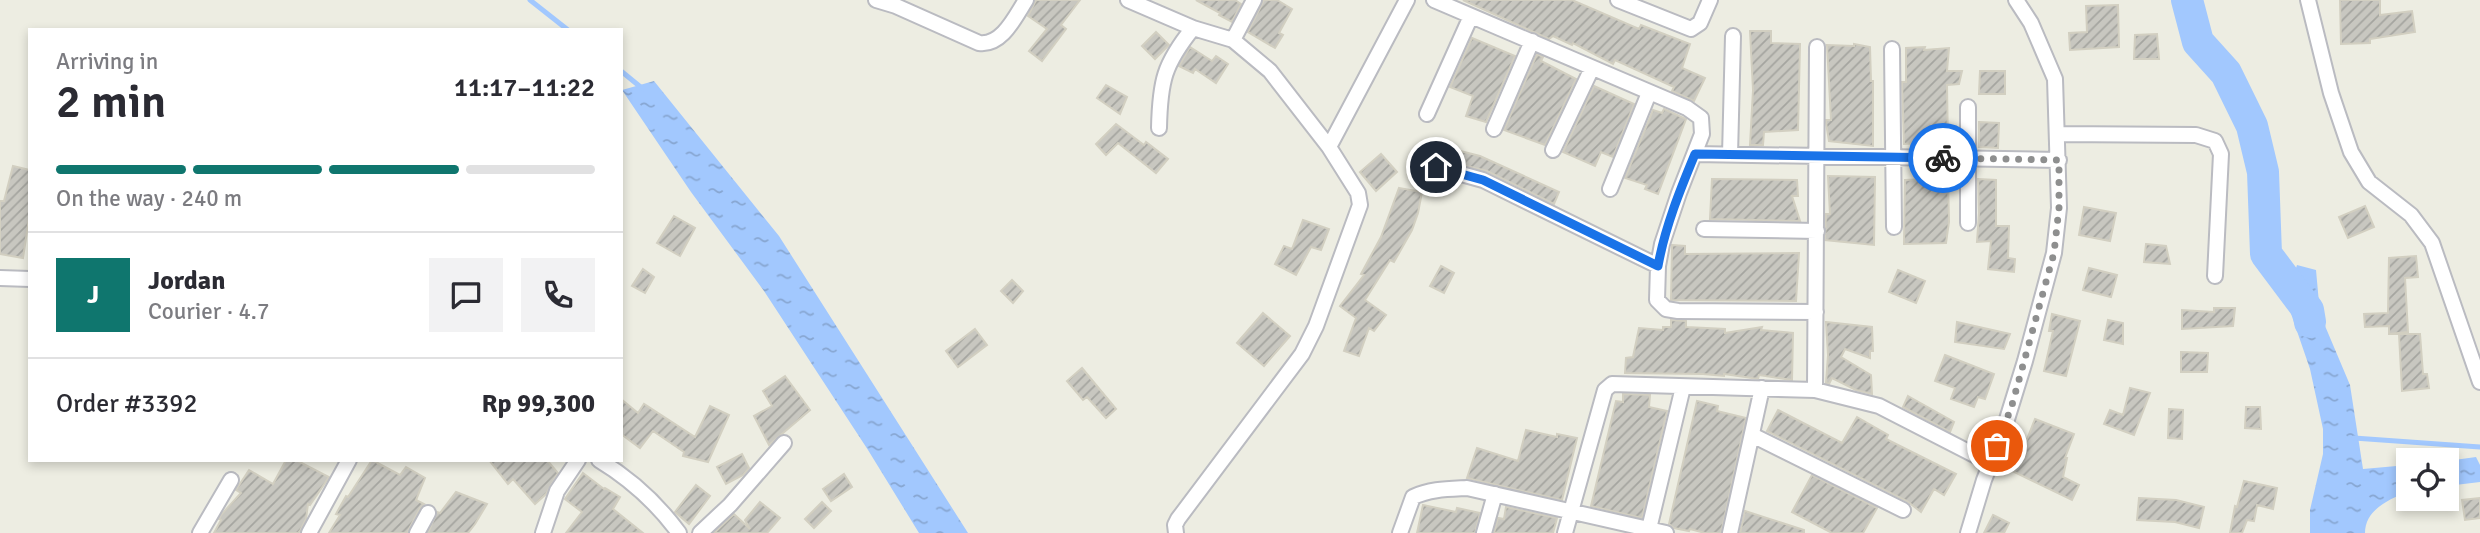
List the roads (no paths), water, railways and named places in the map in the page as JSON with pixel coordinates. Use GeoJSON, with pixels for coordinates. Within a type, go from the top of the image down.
{"type":"FeatureCollection","features":[{"type":"Feature","properties":{"kind":"street"},"geometry":{"type":"LineString","coordinates":[[876,0],[986,44],[998,39],[1026,0]]}},
{"type":"Feature","properties":{"kind":"street"},"geometry":{"type":"LineString","coordinates":[[1128,0],[1193,28],[1233,40],[1270,71],[1329,147],[1358,193],[1360,205],[1316,326],[1302,354],[1175,524],[1176,533]]}},
{"type":"Feature","properties":{"kind":"street"},"geometry":{"type":"LineString","coordinates":[[1233,40],[1254,0]]}},
{"type":"Feature","properties":{"kind":"street"},"geometry":{"type":"LineString","coordinates":[[1329,147],[1407,0]]}},
{"type":"Feature","properties":{"kind":"street"},"geometry":{"type":"LineString","coordinates":[[1434,0],[1696,113],[1703,122],[1702,134],[1662,244],[1657,300],[1666,309],[1816,312]]}},
{"type":"Feature","properties":{"kind":"street"},"geometry":{"type":"LineString","coordinates":[[1618,0],[1635,4],[1688,29],[1694,29],[1700,23],[1710,0]]}},
{"type":"Feature","properties":{"kind":"street"},"geometry":{"type":"LineString","coordinates":[[1968,533],[2012,405],[2054,253],[2059,208],[2055,79],[2031,23],[2016,0]]}},
{"type":"Feature","properties":{"kind":"street"},"geometry":{"type":"LineString","coordinates":[[2308,0],[2331,93],[2351,152],[2369,182],[2411,215],[2432,243],[2480,382]]}},
{"type":"Feature","properties":{"kind":"street"},"geometry":{"type":"LineString","coordinates":[[1427,114],[1471,16]]}},
{"type":"Feature","properties":{"kind":"street"},"geometry":{"type":"LineString","coordinates":[[1159,128],[1161,86],[1168,63],[1193,28]]}},
{"type":"Feature","properties":{"kind":"street"},"geometry":{"type":"LineString","coordinates":[[1730,155],[1733,36]]}},
{"type":"Feature","properties":{"kind":"street"},"geometry":{"type":"LineString","coordinates":[[1494,128],[1532,41]]}},
{"type":"Feature","properties":{"kind":"street"},"geometry":{"type":"LineString","coordinates":[[1815,390],[1817,47]]}},
{"type":"Feature","properties":{"kind":"street"},"geometry":{"type":"LineString","coordinates":[[1892,49],[1894,227]]}},
{"type":"Feature","properties":{"kind":"street"},"geometry":{"type":"LineString","coordinates":[[1553,150],[1592,68]]}},
{"type":"Feature","properties":{"kind":"street"},"geometry":{"type":"LineString","coordinates":[[1610,189],[1649,93]]}},
{"type":"Feature","properties":{"kind":"street"},"geometry":{"type":"LineString","coordinates":[[1968,107],[1968,223]]}},
{"type":"Feature","properties":{"kind":"street"},"geometry":{"type":"LineString","coordinates":[[2058,134],[2196,135],[2215,141],[2221,154],[2215,276]]}},
{"type":"Feature","properties":{"kind":"street"},"geometry":{"type":"LineString","coordinates":[[1695,154],[2059,160]]}},
{"type":"Feature","properties":{"kind":"street"},"geometry":{"type":"LineString","coordinates":[[1436,167],[1483,180],[1658,266]]}},
{"type":"Feature","properties":{"kind":"street"},"geometry":{"type":"LineString","coordinates":[[1704,229],[1817,231]]}},
{"type":"Feature","properties":{"kind":"street"},"geometry":{"type":"LineString","coordinates":[[0,278],[28,279]]}},
{"type":"Feature","properties":{"kind":"street"},"geometry":{"type":"LineString","coordinates":[[1564,533],[1608,385],[1815,390],[1879,406],[1990,463]]}},
{"type":"Feature","properties":{"kind":"street"},"geometry":{"type":"LineString","coordinates":[[1649,531],[1683,387]]}},
{"type":"Feature","properties":{"kind":"street"},"geometry":{"type":"LineString","coordinates":[[1730,533],[1762,388]]}},
{"type":"Feature","properties":{"kind":"street"},"geometry":{"type":"LineString","coordinates":[[1752,435],[1903,510]]}},
{"type":"Feature","properties":{"kind":"street"},"geometry":{"type":"LineString","coordinates":[[700,533],[730,505],[784,443]]}},
{"type":"Feature","properties":{"kind":"street"},"geometry":{"type":"LineString","coordinates":[[309,533],[348,462]]}},
{"type":"Feature","properties":{"kind":"street"},"geometry":{"type":"LineString","coordinates":[[543,533],[557,491],[577,462]]}},
{"type":"Feature","properties":{"kind":"street"},"geometry":{"type":"LineString","coordinates":[[602,462],[639,487],[662,510],[679,533]]}},
{"type":"Feature","properties":{"kind":"street"},"geometry":{"type":"LineString","coordinates":[[200,533],[231,480]]}},
{"type":"Feature","properties":{"kind":"street"},"geometry":{"type":"LineString","coordinates":[[1400,533],[1413,497],[1444,489],[1467,488],[1665,533]]}},
{"type":"Feature","properties":{"kind":"street"},"geometry":{"type":"LineString","coordinates":[[1484,533],[1495,494]]}},
{"type":"Feature","properties":{"kind":"street"},"geometry":{"type":"LineString","coordinates":[[417,533],[428,513]]}},
{"type":"Feature","properties":{"kind":"water"},"geometry":{"type":"Polygon","coordinates":[[[654,81],[779,236],[968,533],[919,533],[764,291],[691,192],[623,90],[654,81]]]}},
{"type":"Feature","properties":{"kind":"water"},"geometry":{"type":"Polygon","coordinates":[[[2297,265],[2316,270],[2320,314],[2350,385],[2363,469],[2396,466],[2396,497],[2379,506],[2369,518],[2365,533],[2310,533],[2310,510],[2323,454],[2323,429],[2310,369],[2286,299],[2297,265]]]}},
{"type":"Feature","properties":{"kind":"water"},"geometry":{"type":"Polygon","coordinates":[[[2476,457],[2480,465],[2480,482],[2459,485],[2459,459],[2476,457]]]}},
{"type":"Feature","properties":{"kind":"waterway"},"geometry":{"type":"LineString","coordinates":[[530,0],[565,28]]}},
{"type":"Feature","properties":{"kind":"waterway"},"geometry":{"type":"LineString","coordinates":[[2187,0],[2198,42],[2226,73],[2252,126],[2263,172],[2266,254],[2308,310],[2310,322]]}},
{"type":"Feature","properties":{"kind":"waterway"},"geometry":{"type":"LineString","coordinates":[[623,73],[643,89]]}},
{"type":"Feature","properties":{"kind":"waterway"},"geometry":{"type":"LineString","coordinates":[[2354,438],[2480,447]]}}]}
